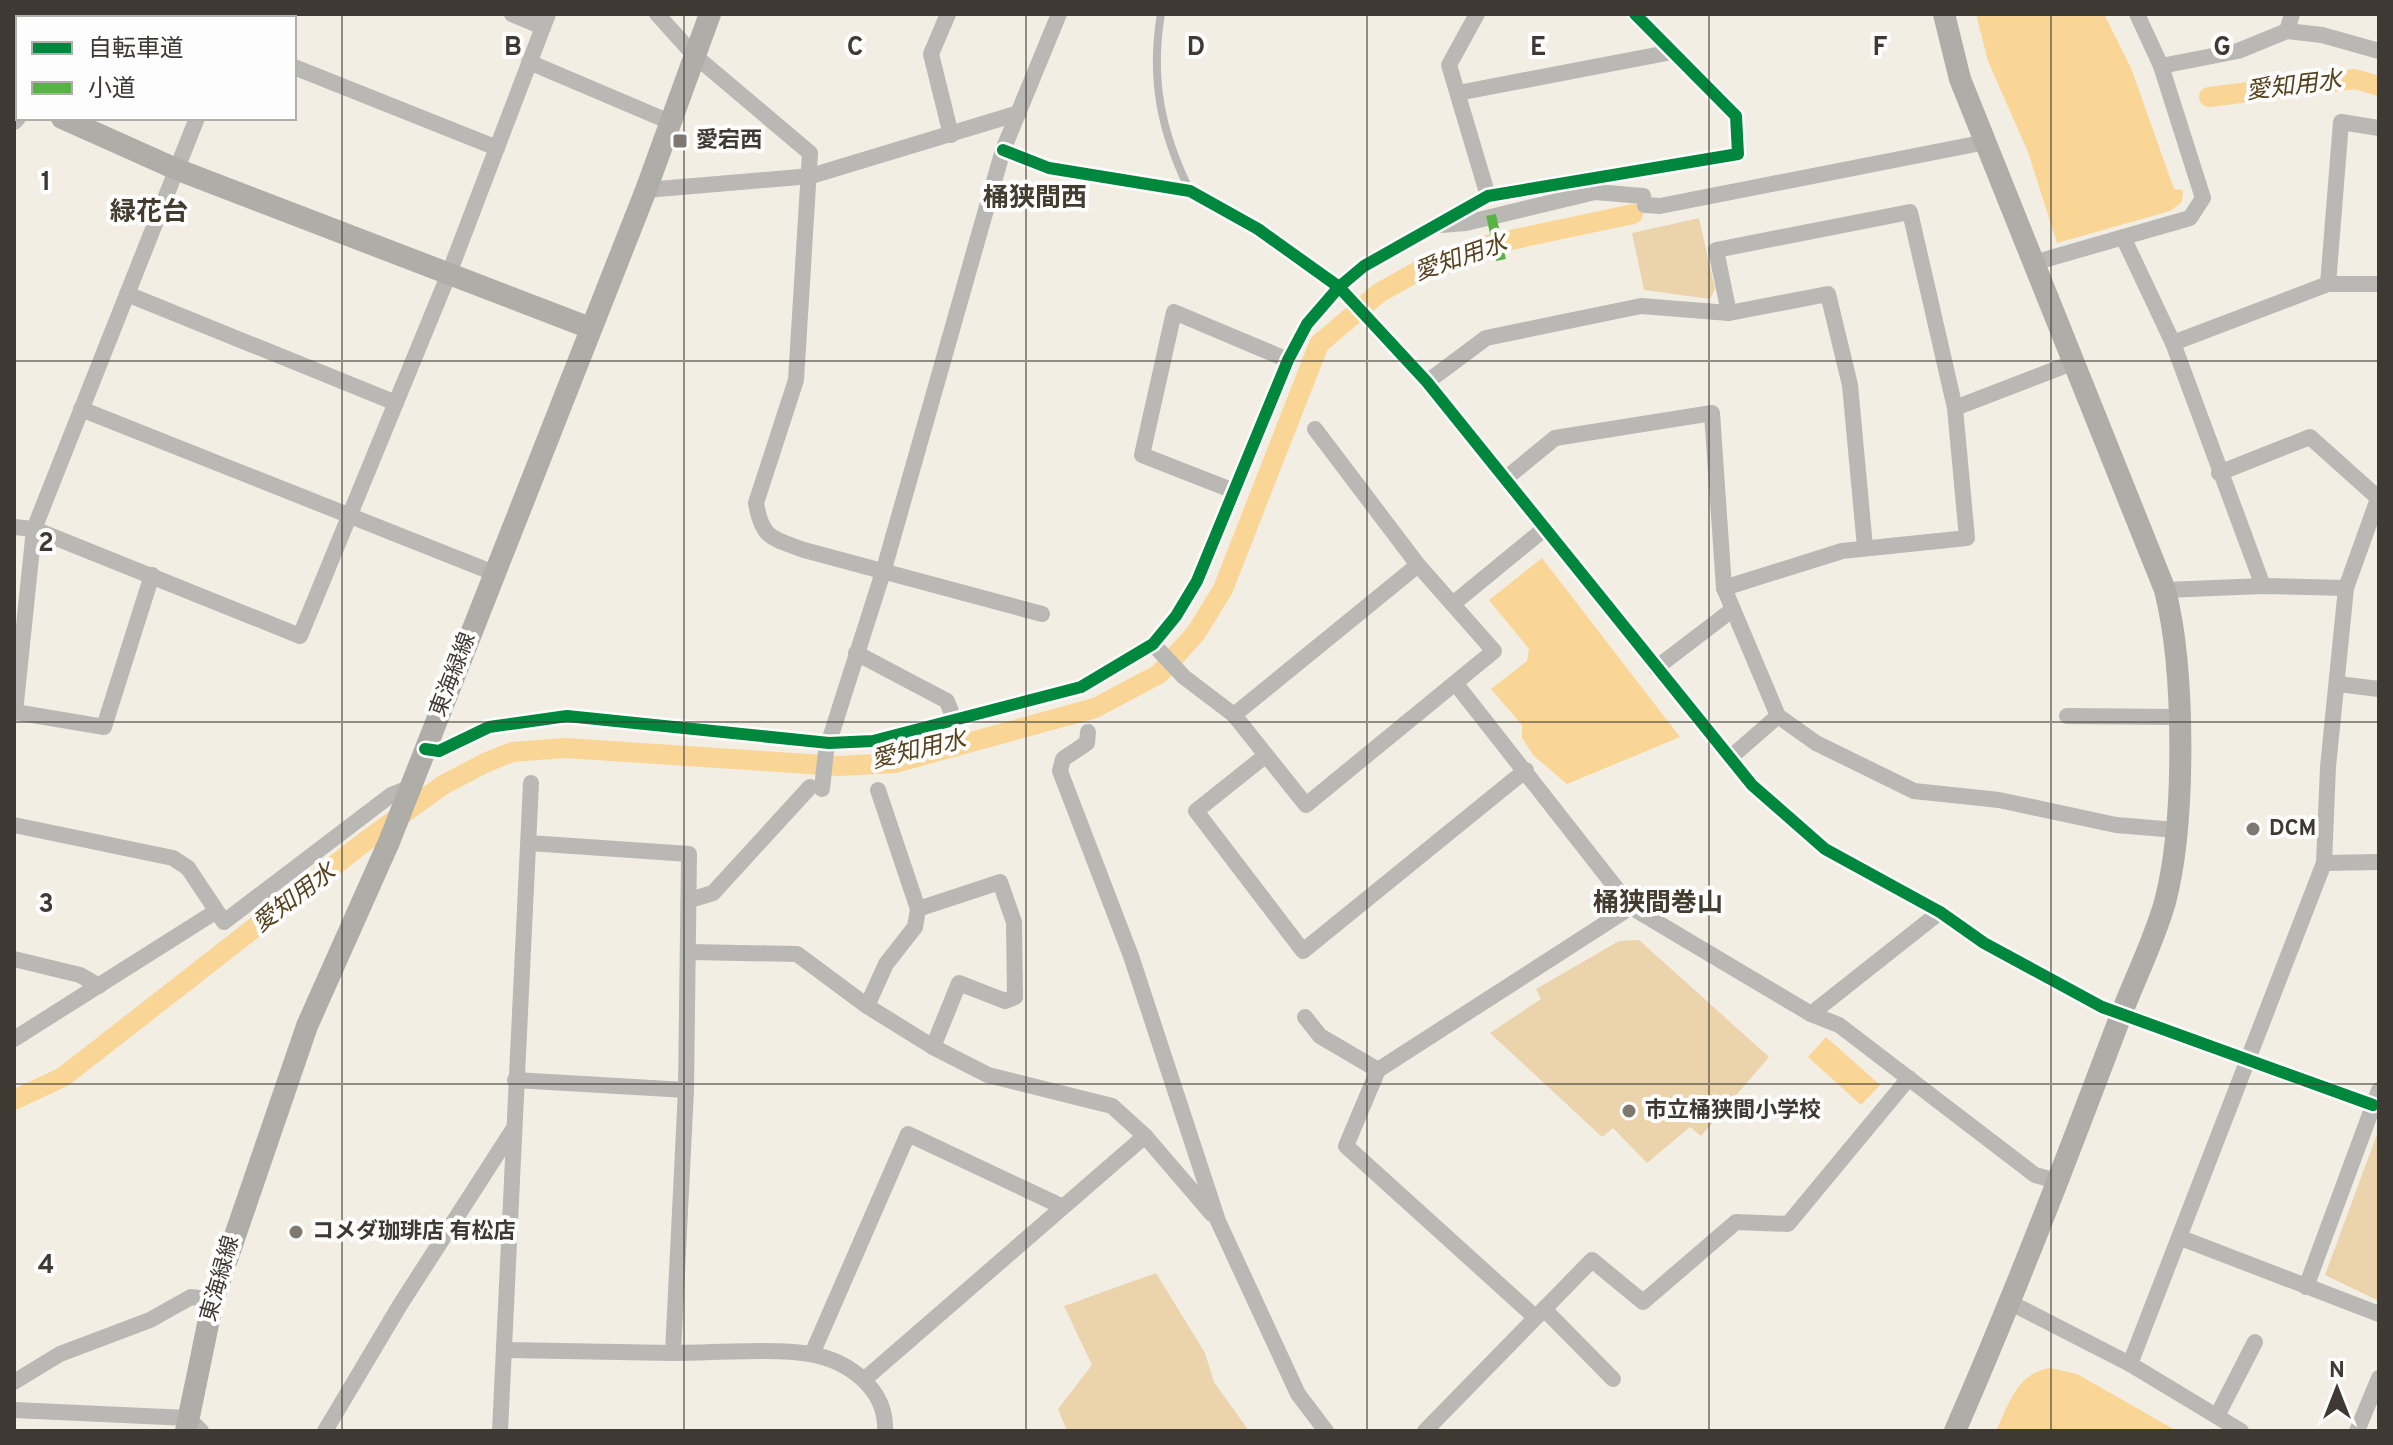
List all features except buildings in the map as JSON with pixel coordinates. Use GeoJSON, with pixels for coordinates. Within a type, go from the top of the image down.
{"type":"FeatureCollection","features":[{"type":"Feature","properties":{"kind":"street"},"geometry":{"type":"LineString","coordinates":[[14,527],[34,529],[300,636],[448,276],[545,21],[512,14]]}},
{"type":"Feature","properties":{"kind":"street"},"geometry":{"type":"LineString","coordinates":[[657,14],[694,55],[810,153],[811,176],[796,380],[756,503],[759,524],[768,537],[1042,614]]}},
{"type":"Feature","properties":{"kind":"street","name":"東海緑線"},"geometry":{"type":"LineString","coordinates":[[192,1427],[213,1300],[307,1026],[389,842],[646,190],[710,14]]}},
{"type":"Feature","properties":{"kind":"street"},"geometry":{"type":"LineString","coordinates":[[948,14],[931,54],[951,135]]}},
{"type":"Feature","properties":{"kind":"street"},"geometry":{"type":"LineString","coordinates":[[690,900],[713,893],[816,788],[884,569],[1003,150],[1059,14]]}},
{"type":"Feature","properties":{"kind":"street"},"geometry":{"type":"LineString","coordinates":[[1477,14],[1449,65],[1488,196]]}},
{"type":"Feature","properties":{"kind":"street"},"geometry":{"type":"LineString","coordinates":[[425,749],[439,751],[489,727],[567,716],[827,747],[873,741],[1081,687],[1153,644],[1197,581],[1288,360],[1307,324],[1364,266],[1488,196],[1738,154],[1736,116],[1635,14]]}},
{"type":"Feature","properties":{"kind":"street"},"geometry":{"type":"LineString","coordinates":[[1944,14],[1960,79],[2165,590],[2174,627],[2179,717],[2176,830],[2165,903],[2011,1303],[1955,1431]]}},
{"type":"Feature","properties":{"kind":"street"},"geometry":{"type":"LineString","coordinates":[[2033,263],[2190,218],[2203,198],[2161,66],[2137,14]]}},
{"type":"Feature","properties":{"kind":"street"},"geometry":{"type":"LineString","coordinates":[[2287,31],[2292,14]]}},
{"type":"Feature","properties":{"kind":"street"},"geometry":{"type":"LineString","coordinates":[[2161,66],[2238,51],[2287,31],[2322,35],[2379,50]]}},
{"type":"Feature","properties":{"kind":"street"},"geometry":{"type":"LineString","coordinates":[[1458,93],[1672,52]]}},
{"type":"Feature","properties":{"kind":"street"},"geometry":{"type":"LineString","coordinates":[[529,62],[670,122]]}},
{"type":"Feature","properties":{"kind":"street"},"geometry":{"type":"LineString","coordinates":[[296,68],[497,148]]}},
{"type":"Feature","properties":{"kind":"street"},"geometry":{"type":"LineString","coordinates":[[646,190],[811,176],[1019,113]]}},
{"type":"Feature","properties":{"kind":"street"},"geometry":{"type":"LineString","coordinates":[[66,120],[176,169],[590,328]]}},
{"type":"Feature","properties":{"kind":"street"},"geometry":{"type":"LineString","coordinates":[[152,575],[104,727],[15,712],[34,529],[196,120]]}},
{"type":"Feature","properties":{"kind":"street"},"geometry":{"type":"LineString","coordinates":[[2328,284],[2341,122],[2379,128]]}},
{"type":"Feature","properties":{"kind":"street"},"geometry":{"type":"LineString","coordinates":[[1434,225],[1466,223],[1595,192],[1643,196],[1645,205],[1660,206],[1986,142]]}},
{"type":"Feature","properties":{"kind":"street"},"geometry":{"type":"LineString","coordinates":[[1003,150],[1049,168],[1190,191],[1258,229],[1342,291],[1427,382],[1543,530],[1752,785],[1825,849],[1940,912],[1984,943],[2121,1014],[2249,1060],[2376,1098],[2306,1287]]}},
{"type":"Feature","properties":{"kind":"street"},"geometry":{"type":"LineString","coordinates":[[1724,588],[1842,551],[1967,538],[1955,408],[1910,212],[1716,250],[1729,313]]}},
{"type":"Feature","properties":{"kind":"street"},"geometry":{"type":"LineString","coordinates":[[2123,237],[2173,343],[2263,586]]}},
{"type":"Feature","properties":{"kind":"street"},"geometry":{"type":"LineString","coordinates":[[2173,343],[2328,284],[2379,284]]}},
{"type":"Feature","properties":{"kind":"street"},"geometry":{"type":"LineString","coordinates":[[127,294],[396,403]]}},
{"type":"Feature","properties":{"kind":"street"},"geometry":{"type":"LineString","coordinates":[[1427,382],[1486,338],[1641,306],[1729,313],[1828,294],[1850,385],[1865,547]]}},
{"type":"Feature","properties":{"kind":"street"},"geometry":{"type":"LineString","coordinates":[[1234,491],[1142,455],[1174,312],[1288,360]]}},
{"type":"Feature","properties":{"kind":"street"},"geometry":{"type":"LineString","coordinates":[[1955,408],[2072,363]]}},
{"type":"Feature","properties":{"kind":"street"},"geometry":{"type":"LineString","coordinates":[[81,409],[494,573]]}},
{"type":"Feature","properties":{"kind":"street"},"geometry":{"type":"LineString","coordinates":[[1505,479],[1555,438],[1712,413],[1724,588],[1732,610],[1742,623],[1778,716],[1816,743],[1914,791],[1999,800],[2116,825],[2176,830]]}},
{"type":"Feature","properties":{"kind":"street"},"geometry":{"type":"LineString","coordinates":[[1153,644],[1184,677],[1234,715],[1306,805],[1494,651],[1418,565],[1315,429]]}},
{"type":"Feature","properties":{"kind":"street"},"geometry":{"type":"LineString","coordinates":[[2130,1364],[2324,863],[2328,767],[2346,588],[2378,496],[2310,437],[2219,473]]}},
{"type":"Feature","properties":{"kind":"street"},"geometry":{"type":"LineString","coordinates":[[1454,603],[1543,530]]}},
{"type":"Feature","properties":{"kind":"street"},"geometry":{"type":"LineString","coordinates":[[1234,715],[1418,565]]}},
{"type":"Feature","properties":{"kind":"street"},"geometry":{"type":"LineString","coordinates":[[2165,590],[2263,586],[2346,588]]}},
{"type":"Feature","properties":{"kind":"street"},"geometry":{"type":"LineString","coordinates":[[1656,668],[1732,610]]}},
{"type":"Feature","properties":{"kind":"street"},"geometry":{"type":"LineString","coordinates":[[856,653],[947,701],[955,722]]}},
{"type":"Feature","properties":{"kind":"street"},"geometry":{"type":"LineString","coordinates":[[1456,684],[1631,907],[1811,1014],[1839,1025],[2035,1175],[2057,1181]]}},
{"type":"Feature","properties":{"kind":"street"},"geometry":{"type":"LineString","coordinates":[[2338,684],[2379,689]]}},
{"type":"Feature","properties":{"kind":"street"},"geometry":{"type":"LineString","coordinates":[[1731,757],[1778,716]]}},
{"type":"Feature","properties":{"kind":"street"},"geometry":{"type":"LineString","coordinates":[[2067,716],[2179,717]]}},
{"type":"Feature","properties":{"kind":"street"},"geometry":{"type":"LineString","coordinates":[[1088,732],[1087,743],[1063,759],[1060,771],[1131,956],[1218,1221],[1298,1394],[1326,1431]]}},
{"type":"Feature","properties":{"kind":"street"},"geometry":{"type":"LineString","coordinates":[[1265,756],[1196,811],[1303,951],[1526,770]]}},
{"type":"Feature","properties":{"kind":"street"},"geometry":{"type":"LineString","coordinates":[[500,1431],[531,783]]}},
{"type":"Feature","properties":{"kind":"street"},"geometry":{"type":"LineString","coordinates":[[867,1006],[886,964],[915,927],[918,909],[878,790]]}},
{"type":"Feature","properties":{"kind":"street"},"geometry":{"type":"LineString","coordinates":[[14,825],[173,858],[188,868],[224,922],[391,795],[408,791]]}},
{"type":"Feature","properties":{"kind":"street"},"geometry":{"type":"LineString","coordinates":[[529,843],[689,854],[686,1090],[673,1353]]}},
{"type":"Feature","properties":{"kind":"street"},"geometry":{"type":"LineString","coordinates":[[2324,863],[2379,862]]}},
{"type":"Feature","properties":{"kind":"street"},"geometry":{"type":"LineString","coordinates":[[918,909],[1000,882],[1014,922],[1015,997],[1005,1001],[959,983],[933,1047]]}},
{"type":"Feature","properties":{"kind":"street"},"geometry":{"type":"LineString","coordinates":[[1613,1379],[1346,1146],[1378,1070],[1631,907]]}},
{"type":"Feature","properties":{"kind":"street"},"geometry":{"type":"LineString","coordinates":[[14,1039],[215,912]]}},
{"type":"Feature","properties":{"kind":"street"},"geometry":{"type":"LineString","coordinates":[[1811,1014],[1940,912]]}},
{"type":"Feature","properties":{"kind":"street"},"geometry":{"type":"LineString","coordinates":[[689,952],[797,954],[867,1006],[933,1047],[988,1075],[1112,1106],[1145,1136],[1218,1221]]}},
{"type":"Feature","properties":{"kind":"street"},"geometry":{"type":"LineString","coordinates":[[14,959],[80,975],[99,986]]}},
{"type":"Feature","properties":{"kind":"street"},"geometry":{"type":"LineString","coordinates":[[1305,1017],[1320,1036],[1378,1070]]}},
{"type":"Feature","properties":{"kind":"street"},"geometry":{"type":"LineString","coordinates":[[1425,1431],[1592,1260],[1643,1302],[1736,1222],[1788,1224],[1909,1078]]}},
{"type":"Feature","properties":{"kind":"street"},"geometry":{"type":"LineString","coordinates":[[515,1080],[686,1090]]}},
{"type":"Feature","properties":{"kind":"street"},"geometry":{"type":"LineString","coordinates":[[325,1431],[400,1305],[513,1130]]}},
{"type":"Feature","properties":{"kind":"street"},"geometry":{"type":"LineString","coordinates":[[812,1354],[908,1134],[1061,1206]]}},
{"type":"Feature","properties":{"kind":"street"},"geometry":{"type":"LineString","coordinates":[[866,1378],[1145,1136]]}},
{"type":"Feature","properties":{"kind":"street"},"geometry":{"type":"LineString","coordinates":[[2181,1238],[2379,1314]]}},
{"type":"Feature","properties":{"kind":"street"},"geometry":{"type":"LineString","coordinates":[[14,1382],[60,1354],[150,1320],[191,1297],[213,1300]]}},
{"type":"Feature","properties":{"kind":"street"},"geometry":{"type":"LineString","coordinates":[[2011,1303],[2130,1364],[2241,1431]]}},
{"type":"Feature","properties":{"kind":"street"},"geometry":{"type":"LineString","coordinates":[[2217,1416],[2255,1342]]}},
{"type":"Feature","properties":{"kind":"street"},"geometry":{"type":"LineString","coordinates":[[504,1350],[812,1354],[866,1378],[886,1412],[885,1431]]}},
{"type":"Feature","properties":{"kind":"street"},"geometry":{"type":"LineString","coordinates":[[2357,1431],[2379,1378]]}},
{"type":"Feature","properties":{"kind":"street"},"geometry":{"type":"LineString","coordinates":[[14,1410],[192,1427]]}},
{"type":"Feature","properties":{"kind":"lane"},"geometry":{"type":"LineString","coordinates":[[1161,14],[1155,67],[1160,117],[1171,153],[1190,191]]}},
{"type":"Feature","properties":{"kind":"shaded area"},"geometry":{"type":"Polygon","coordinates":[[[1976,14],[2104,14],[2131,68],[2174,189],[2183,190],[2182,202],[2170,211],[2057,243],[2028,152],[1988,61],[1976,14]]]}},
{"type":"Feature","properties":{"kind":"shaded area"},"geometry":{"type":"Polygon","coordinates":[[[1699,218],[1715,289],[1710,299],[1644,290],[1632,233],[1699,218]]]}},
{"type":"Feature","properties":{"kind":"shaded area"},"geometry":{"type":"Polygon","coordinates":[[[1542,558],[1680,737],[1567,784],[1534,756],[1522,738],[1522,725],[1491,689],[1527,661],[1529,649],[1489,600],[1542,558]]]}},
{"type":"Feature","properties":{"kind":"shaded area"},"geometry":{"type":"Polygon","coordinates":[[[1639,940],[1769,1057],[1701,1136],[1690,1127],[1647,1163],[1613,1128],[1602,1137],[1490,1033],[1541,999],[1536,989],[1619,941],[1639,940]]]}},
{"type":"Feature","properties":{"kind":"shaded area"},"geometry":{"type":"Polygon","coordinates":[[[1826,1037],[1880,1085],[1861,1105],[1808,1057],[1826,1037]]]}},
{"type":"Feature","properties":{"kind":"shaded area"},"geometry":{"type":"Polygon","coordinates":[[[2379,1129],[2379,1301],[2325,1275],[2379,1129]]]}},
{"type":"Feature","properties":{"kind":"shaded area"},"geometry":{"type":"Polygon","coordinates":[[[1156,1273],[1205,1353],[1214,1382],[1249,1431],[1067,1431],[1058,1409],[1092,1365],[1064,1306],[1156,1273]]]}},
{"type":"Feature","properties":{"kind":"shaded area"},"geometry":{"type":"Polygon","coordinates":[[[2050,1368],[2077,1374],[2177,1431],[1996,1431],[2022,1383],[2029,1376],[2050,1368]]]}},
{"type":"Feature","properties":{"kind":"waterway","name":"愛知用水"},"geometry":{"type":"LineString","coordinates":[[2209,97],[2355,79],[2379,86]]}},
{"type":"Feature","properties":{"kind":"waterway","name":"愛知用水"},"geometry":{"type":"LineString","coordinates":[[14,1100],[63,1077],[367,840],[443,785],[512,752],[565,748],[839,766],[895,763],[1095,708],[1159,674],[1196,633],[1223,589],[1319,344],[1379,293],[1427,266],[1487,245],[1633,214]]}},
{"type":"Feature","properties":{"kind":"marked path"},"geometry":{"type":"LineString","coordinates":[[1491,215],[1501,260]]}},
{"type":"Feature","properties":{"kind":"cycle path"},"geometry":{"type":"LineString","coordinates":[[425,749],[439,751],[489,727],[567,716],[829,743],[873,741],[1081,687],[1153,644],[1176,616],[1197,581],[1288,360],[1307,324],[1339,287],[1364,266],[1488,196],[1738,154],[1736,116],[1635,14]]}},
{"type":"Feature","properties":{"kind":"cycle path"},"geometry":{"type":"LineString","coordinates":[[1003,150],[1049,168],[1190,191],[1258,229],[1339,287],[1427,382],[1752,785],[1825,849],[1940,912],[1984,943],[2102,1007],[2373,1105]]}},
{"type":"Feature","properties":{"kind":"place","name":"愛宕西"},"geometry":{"type":"Point","coordinates":[680,141]}},
{"type":"Feature","properties":{"kind":"place","name":"DCM"},"geometry":{"type":"Point","coordinates":[2253,829]}},
{"type":"Feature","properties":{"kind":"place","name":"市立桶狭間小学校"},"geometry":{"type":"Point","coordinates":[1629,1111]}},
{"type":"Feature","properties":{"kind":"place","name":"コメダ珈琲店 有松店"},"geometry":{"type":"Point","coordinates":[296,1232]}},
{"type":"Feature","properties":{"kind":"district","name":"桶狭間西"},"geometry":{"type":"Point","coordinates":[1035,199]}},
{"type":"Feature","properties":{"kind":"district","name":"緑花台"},"geometry":{"type":"Point","coordinates":[149,213]}},
{"type":"Feature","properties":{"kind":"district","name":"桶狭間巻山"},"geometry":{"type":"Point","coordinates":[1658,904]}}]}
